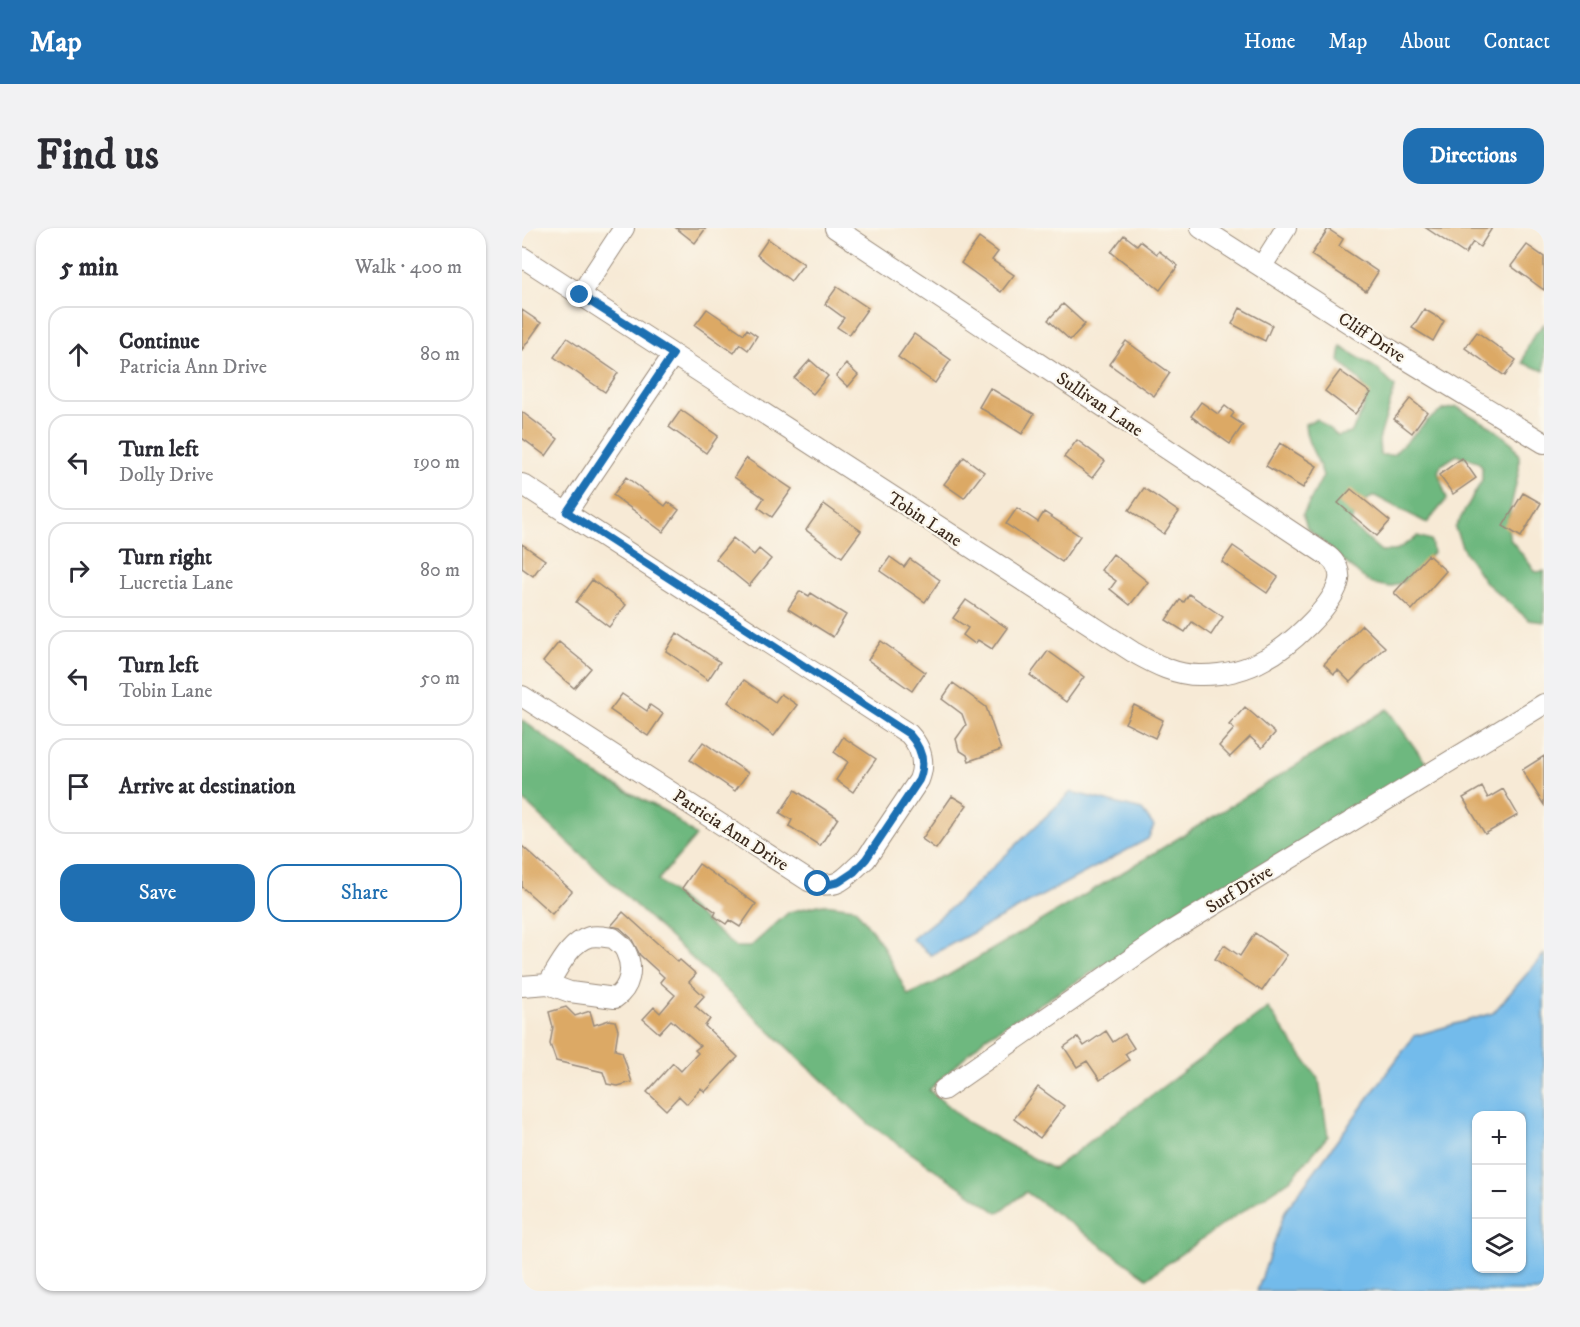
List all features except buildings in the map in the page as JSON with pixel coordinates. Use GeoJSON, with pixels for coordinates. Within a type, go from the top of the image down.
{"type":"FeatureCollection","features":[{"type":"Feature","properties":{"kind":"street"},"geometry":{"type":"LineString","coordinates":[[580,295],[624,228]]}},
{"type":"Feature","properties":{"kind":"street","name":"Sullivan Lane"},"geometry":{"type":"LineString","coordinates":[[835,228],[1328,556],[1334,561],[1339,577],[1338,585],[1332,594]]}},
{"type":"Feature","properties":{"kind":"street","name":"Cliff Drive"},"geometry":{"type":"LineString","coordinates":[[1201,228],[1391,350],[1544,443]]}},
{"type":"Feature","properties":{"kind":"street"},"geometry":{"type":"LineString","coordinates":[[1262,266],[1286,228]]}},
{"type":"Feature","properties":{"kind":"street","name":"Tobin Lane"},"geometry":{"type":"LineString","coordinates":[[522,257],[1133,652],[1163,668],[1201,676],[1224,673],[1266,659],[1294,638],[1326,605],[1332,594]]}},
{"type":"Feature","properties":{"kind":"street"},"geometry":{"type":"LineString","coordinates":[[522,484],[567,512],[673,354]]}},
{"type":"Feature","properties":{"kind":"street","name":"Patricia Ann Drive"},"geometry":{"type":"LineString","coordinates":[[522,696],[809,881],[826,885],[839,882],[854,872],[866,859],[919,780],[922,772],[921,752],[917,742],[909,734],[567,512]]}},
{"type":"Feature","properties":{"kind":"street","name":"Surf Drive"},"geometry":{"type":"LineString","coordinates":[[943,1090],[1168,933],[1544,704]]}},
{"type":"Feature","properties":{"kind":"street"},"geometry":{"type":"LineString","coordinates":[[522,987],[548,984]]}},
{"type":"Feature","properties":{"kind":"green space"},"geometry":{"type":"Polygon","coordinates":[[[1544,324],[1544,371],[1523,363],[1530,342],[1544,324]]]}},
{"type":"Feature","properties":{"kind":"green space"},"geometry":{"type":"Polygon","coordinates":[[[1341,347],[1376,368],[1395,387],[1379,440],[1380,455],[1393,455],[1428,420],[1443,410],[1457,407],[1492,427],[1513,444],[1519,456],[1519,470],[1507,525],[1510,539],[1536,572],[1544,571],[1544,622],[1529,620],[1484,581],[1463,549],[1455,528],[1482,480],[1482,466],[1477,461],[1457,455],[1441,465],[1438,472],[1447,499],[1427,523],[1375,496],[1362,503],[1356,510],[1351,525],[1381,551],[1395,551],[1418,536],[1431,540],[1433,553],[1404,581],[1390,587],[1373,584],[1361,576],[1307,528],[1303,514],[1323,476],[1305,424],[1317,419],[1338,436],[1351,433],[1365,401],[1366,394],[1358,379],[1339,361],[1341,347]]]}},
{"type":"Feature","properties":{"kind":"green space"},"geometry":{"type":"Polygon","coordinates":[[[1387,709],[1428,766],[986,1037],[929,1090],[967,1122],[1053,1169],[1268,1008],[1319,1080],[1328,1136],[1290,1180],[1147,1278],[1026,1192],[998,1213],[869,1124],[522,799],[522,720],[596,775],[668,813],[696,836],[658,880],[735,947],[750,947],[789,912],[823,904],[855,908],[881,943],[908,995],[937,982],[1130,868],[1387,709]]]}},
{"type":"Feature","properties":{"kind":"water"},"geometry":{"type":"Polygon","coordinates":[[[1071,792],[1142,810],[1154,826],[1148,839],[931,955],[912,939],[955,904],[1071,792]]]}},
{"type":"Feature","properties":{"kind":"water"},"geometry":{"type":"Polygon","coordinates":[[[1544,954],[1544,1291],[1257,1291],[1285,1211],[1414,1036],[1493,1013],[1544,954]]]}},
{"type":"Feature","properties":{"kind":"route"},"geometry":{"type":"LineString","coordinates":[[580,295],[673,354],[567,512],[909,734],[917,742],[922,759],[922,772],[919,780],[866,859],[858,865],[854,872],[839,882],[818,884]]}}]}
